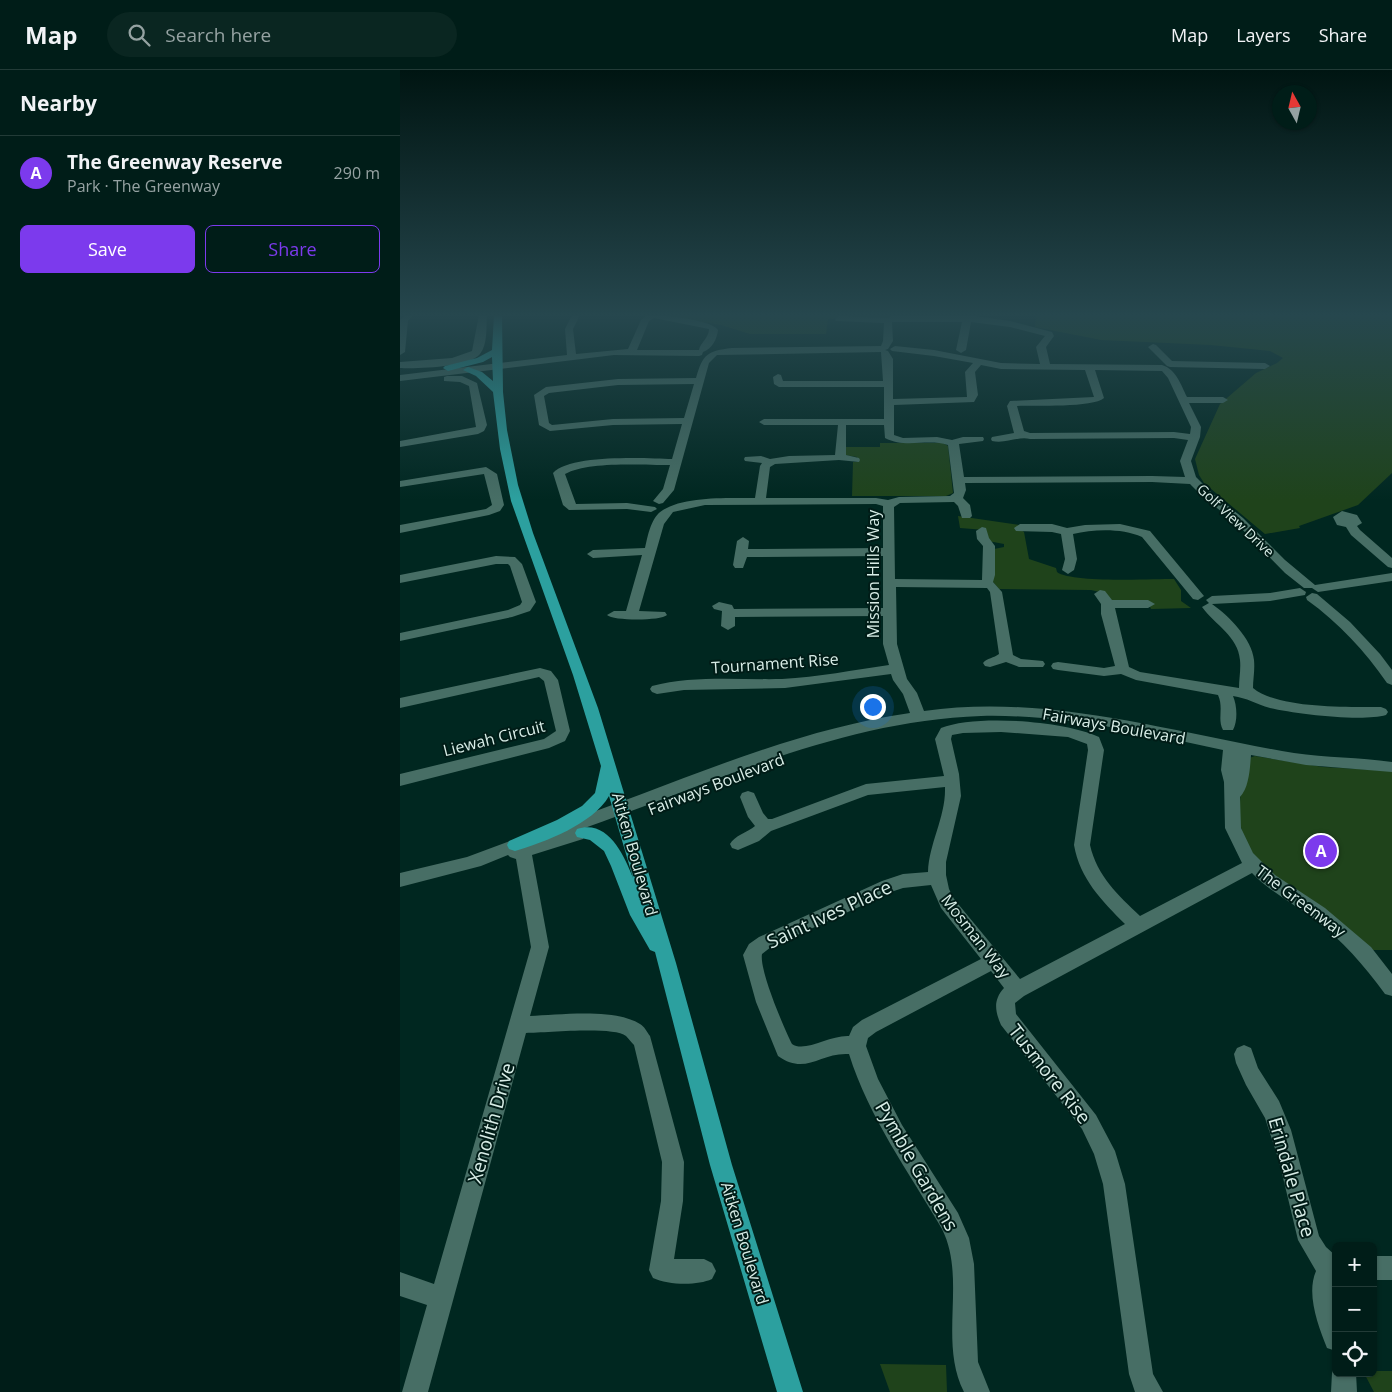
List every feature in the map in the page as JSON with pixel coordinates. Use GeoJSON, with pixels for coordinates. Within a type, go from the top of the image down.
{"type":"FeatureCollection","features":[{"type":"Feature","properties":{"kind":"main road"},"geometry":{"type":"LineString","coordinates":[[482,377],[497,390]]}},
{"type":"Feature","properties":{"kind":"main road","name":"Aitken Boulevard"},"geometry":{"type":"LineString","coordinates":[[496,377],[509,470],[515,494],[534,553],[584,686],[608,763],[667,963],[721,1165],[790,1392]]}},
{"type":"Feature","properties":{"kind":"main road"},"geometry":{"type":"LineString","coordinates":[[519,848],[597,802],[604,788],[608,763]]}},
{"type":"Feature","properties":{"kind":"main road"},"geometry":{"type":"LineString","coordinates":[[583,833],[597,836],[616,856],[645,928],[667,963]]}},
{"type":"Feature","properties":{"kind":"street"},"geometry":{"type":"LineString","coordinates":[[631,615],[699,377]]}},
{"type":"Feature","properties":{"kind":"street"},"geometry":{"type":"LineString","coordinates":[[888,377],[889,435],[894,439],[952,443],[979,439]]}},
{"type":"Feature","properties":{"kind":"street"},"geometry":{"type":"LineString","coordinates":[[889,402],[970,400],[973,395],[971,377]]}},
{"type":"Feature","properties":{"kind":"street"},"geometry":{"type":"LineString","coordinates":[[1021,434],[1016,427],[1012,406],[1014,403],[1099,403],[1099,394],[1093,377]]}},
{"type":"Feature","properties":{"kind":"street","name":"Golf View Drive"},"geometry":{"type":"LineString","coordinates":[[1172,377],[1196,427],[1194,438],[1187,450],[1186,458],[1192,478],[1206,494],[1238,519],[1309,589],[1364,645],[1392,680]]}},
{"type":"Feature","properties":{"kind":"street"},"geometry":{"type":"LineString","coordinates":[[400,385],[464,379],[475,386],[475,397],[482,425],[480,429],[474,432],[400,444]]}},
{"type":"Feature","properties":{"kind":"street"},"geometry":{"type":"LineString","coordinates":[[688,421],[613,422],[550,428],[544,424],[539,395],[546,390],[609,382],[699,381]]}},
{"type":"Feature","properties":{"kind":"street"},"geometry":{"type":"LineString","coordinates":[[778,385],[888,384]]}},
{"type":"Feature","properties":{"kind":"street"},"geometry":{"type":"LineString","coordinates":[[1183,400],[1222,400]]}},
{"type":"Feature","properties":{"kind":"street"},"geometry":{"type":"LineString","coordinates":[[760,424],[889,422]]}},
{"type":"Feature","properties":{"kind":"street"},"geometry":{"type":"LineString","coordinates":[[839,456],[841,454],[842,427]]}},
{"type":"Feature","properties":{"kind":"street"},"geometry":{"type":"LineString","coordinates":[[996,439],[1010,439],[1021,434],[1035,436],[1174,435],[1194,438]]}},
{"type":"Feature","properties":{"kind":"street"},"geometry":{"type":"LineString","coordinates":[[952,443],[955,447],[960,493],[956,498],[964,504],[966,516]]}},
{"type":"Feature","properties":{"kind":"street"},"geometry":{"type":"LineString","coordinates":[[749,459],[768,462],[829,459],[839,456],[855,460]]}},
{"type":"Feature","properties":{"kind":"street"},"geometry":{"type":"LineString","coordinates":[[676,462],[604,463],[568,468],[559,473],[569,505],[573,508],[760,501],[876,501],[889,504]]}},
{"type":"Feature","properties":{"kind":"street"},"geometry":{"type":"LineString","coordinates":[[760,501],[765,466],[768,462]]}},
{"type":"Feature","properties":{"kind":"street"},"geometry":{"type":"LineString","coordinates":[[400,484],[486,470],[490,474],[498,505],[496,509],[489,512],[400,529]]}},
{"type":"Feature","properties":{"kind":"street"},"geometry":{"type":"LineString","coordinates":[[959,480],[1192,478]]}},
{"type":"Feature","properties":{"kind":"street","name":"Mission Hills Way"},"geometry":{"type":"LineString","coordinates":[[913,717],[900,694],[898,675],[889,635],[889,504],[899,500],[945,500],[956,498]]}},
{"type":"Feature","properties":{"kind":"street"},"geometry":{"type":"LineString","coordinates":[[1350,524],[1355,532],[1392,564]]}},
{"type":"Feature","properties":{"kind":"street"},"geometry":{"type":"LineString","coordinates":[[1020,528],[1052,528],[1068,532],[1080,529],[1130,528],[1140,530],[1146,534],[1198,596],[1207,597],[1237,638],[1245,651],[1248,666],[1246,687],[1248,693]]}},
{"type":"Feature","properties":{"kind":"street"},"geometry":{"type":"LineString","coordinates":[[982,530],[983,540],[988,546],[990,575],[986,584]]}},
{"type":"Feature","properties":{"kind":"street"},"geometry":{"type":"LineString","coordinates":[[1068,532],[1066,535],[1071,561],[1068,570]]}},
{"type":"Feature","properties":{"kind":"street"},"geometry":{"type":"LineString","coordinates":[[988,546],[1003,546]]}},
{"type":"Feature","properties":{"kind":"street"},"geometry":{"type":"LineString","coordinates":[[592,554],[650,551]]}},
{"type":"Feature","properties":{"kind":"street"},"geometry":{"type":"LineString","coordinates":[[741,553],[888,552]]}},
{"type":"Feature","properties":{"kind":"street"},"geometry":{"type":"LineString","coordinates":[[400,579],[496,560],[511,560],[516,564],[529,602],[526,608],[512,613],[400,637]]}},
{"type":"Feature","properties":{"kind":"street"},"geometry":{"type":"LineString","coordinates":[[1211,603],[1270,597],[1309,589],[1342,590],[1358,584],[1392,577]]}},
{"type":"Feature","properties":{"kind":"street"},"geometry":{"type":"LineString","coordinates":[[889,583],[986,584],[994,587],[1005,655],[1015,662],[1038,664]]}},
{"type":"Feature","properties":{"kind":"street"},"geometry":{"type":"LineString","coordinates":[[1122,669],[1104,599],[1148,604]]}},
{"type":"Feature","properties":{"kind":"street"},"geometry":{"type":"LineString","coordinates":[[726,615],[889,612]]}},
{"type":"Feature","properties":{"kind":"street"},"geometry":{"type":"LineString","coordinates":[[614,616],[660,615]]}},
{"type":"Feature","properties":{"kind":"street"},"geometry":{"type":"LineString","coordinates":[[990,663],[1000,660],[1005,655]]}},
{"type":"Feature","properties":{"kind":"street"},"geometry":{"type":"LineString","coordinates":[[1058,666],[1104,672],[1122,669],[1136,676],[1223,691],[1248,693],[1260,701],[1301,708],[1381,712]]}},
{"type":"Feature","properties":{"kind":"street","name":"Liewah Circuit"},"geometry":{"type":"LineString","coordinates":[[400,703],[540,672],[546,674],[551,680],[564,731],[560,737],[549,743],[400,780]]}},
{"type":"Feature","properties":{"kind":"street","name":"Tournament Rise"},"geometry":{"type":"LineString","coordinates":[[654,690],[684,685],[785,683],[898,675]]}},
{"type":"Feature","properties":{"kind":"street"},"geometry":{"type":"LineString","coordinates":[[1223,691],[1229,703],[1228,726]]}},
{"type":"Feature","properties":{"kind":"street","name":"Fairways Boulevard"},"geometry":{"type":"LineString","coordinates":[[400,880],[472,862],[623,814],[842,732],[913,717],[970,712],[1040,713],[1326,762],[1390,766]]}},
{"type":"Feature","properties":{"kind":"street","name":"Mosman Way"},"geometry":{"type":"LineString","coordinates":[[1017,990],[947,903],[936,878],[937,856],[953,797],[952,781],[943,739],[946,732],[964,728],[1013,727],[1078,734],[1090,738],[1094,742],[1096,750],[1082,846],[1083,854],[1091,875],[1138,926]]}},
{"type":"Feature","properties":{"kind":"street","name":"The Greenway"},"geometry":{"type":"LineString","coordinates":[[1237,748],[1242,772],[1233,804],[1232,817],[1235,836],[1253,865],[1282,889],[1319,913],[1343,932],[1364,952],[1392,988]]}},
{"type":"Feature","properties":{"kind":"street"},"geometry":{"type":"LineString","coordinates":[[738,844],[753,837],[767,826],[788,821],[866,790],[952,781]]}},
{"type":"Feature","properties":{"kind":"street"},"geometry":{"type":"LineString","coordinates":[[748,797],[758,820],[767,826]]}},
{"type":"Feature","properties":{"kind":"street","name":"Fairways Boulevard"},"geometry":{"type":"LineString","coordinates":[[519,848],[583,833],[623,814]]}},
{"type":"Feature","properties":{"kind":"street","name":"Xenolith Drive"},"geometry":{"type":"LineString","coordinates":[[415,1392],[540,947],[519,848]]}},
{"type":"Feature","properties":{"kind":"street","name":"Tusmore Rise"},"geometry":{"type":"LineString","coordinates":[[1143,1389],[1110,1166],[1097,1135],[1089,1122],[1008,1019],[1004,1007],[1005,1002],[1009,994],[1253,865]]}},
{"type":"Feature","properties":{"kind":"street","name":"Saint Ives Place"},"geometry":{"type":"LineString","coordinates":[[856,1046],[832,1046],[805,1057],[794,1056],[785,1050],[752,963],[754,950],[766,942],[888,886],[903,881],[936,878]]}},
{"type":"Feature","properties":{"kind":"street"},"geometry":{"type":"LineString","coordinates":[[856,1046],[860,1033],[869,1026],[994,962]]}},
{"type":"Feature","properties":{"kind":"street"},"geometry":{"type":"LineString","coordinates":[[518,1025],[593,1023],[621,1026],[633,1030],[643,1042],[674,1162],[672,1201],[661,1270],[704,1271]]}},
{"type":"Feature","properties":{"kind":"street","name":"Pymble Gardens"},"geometry":{"type":"LineString","coordinates":[[856,1046],[891,1126],[957,1236],[963,1261],[966,1364],[971,1384],[977,1392]]}},
{"type":"Feature","properties":{"kind":"street","name":"Erindale Place"},"geometry":{"type":"LineString","coordinates":[[1244,1054],[1248,1070],[1268,1102],[1280,1130],[1309,1240],[1318,1256],[1332,1269]]}},
{"type":"Feature","properties":{"kind":"street"},"geometry":{"type":"LineString","coordinates":[[1377,1268],[1392,1268]]}},
{"type":"Feature","properties":{"kind":"street"},"geometry":{"type":"LineString","coordinates":[[1332,1271],[1326,1275],[1323,1286],[1334,1332]]}},
{"type":"Feature","properties":{"kind":"street"},"geometry":{"type":"LineString","coordinates":[[400,1284],[442,1298]]}},
{"type":"Feature","properties":{"kind":"street"},"geometry":{"type":"LineString","coordinates":[[1344,1377],[1344,1392]]}},
{"type":"Feature","properties":{"kind":"green space"},"geometry":{"type":"Polygon","coordinates":[[[1252,377],[1392,377],[1392,473],[1358,505],[1299,526],[1300,528],[1265,534],[1204,483],[1199,475],[1195,459],[1220,404],[1252,377]]]}},
{"type":"Feature","properties":{"kind":"green space"},"geometry":{"type":"Polygon","coordinates":[[[880,443],[943,443],[948,446],[953,493],[946,496],[852,496],[853,462],[857,462],[857,457],[845,455],[846,447],[880,447],[880,443]]]}},
{"type":"Feature","properties":{"kind":"green space"},"geometry":{"type":"Polygon","coordinates":[[[958,516],[1020,525],[1021,530],[1024,532],[1029,559],[1056,568],[1057,572],[1065,575],[1094,579],[1174,579],[1181,590],[1181,601],[1191,608],[1151,609],[1148,602],[1112,601],[1104,593],[1091,590],[999,589],[993,582],[994,549],[1004,547],[1004,544],[988,541],[985,530],[960,528],[958,516]]]}},
{"type":"Feature","properties":{"kind":"green space"},"geometry":{"type":"Polygon","coordinates":[[[1255,756],[1323,767],[1392,771],[1392,950],[1368,950],[1263,868],[1244,841],[1239,818],[1241,786],[1249,758],[1255,756]]]}},
{"type":"Feature","properties":{"kind":"green space"},"geometry":{"type":"Polygon","coordinates":[[[880,1364],[946,1365],[947,1392],[890,1392],[880,1364]]]}},
{"type":"Feature","properties":{"kind":"green space"},"geometry":{"type":"Polygon","coordinates":[[[1377,1371],[1392,1371],[1392,1392],[1374,1392],[1366,1377],[1377,1377],[1377,1371]]]}},
{"type":"Feature","properties":{"kind":"place","name":"The Greenway Reserve"},"geometry":{"type":"Point","coordinates":[1321,851]}}]}
